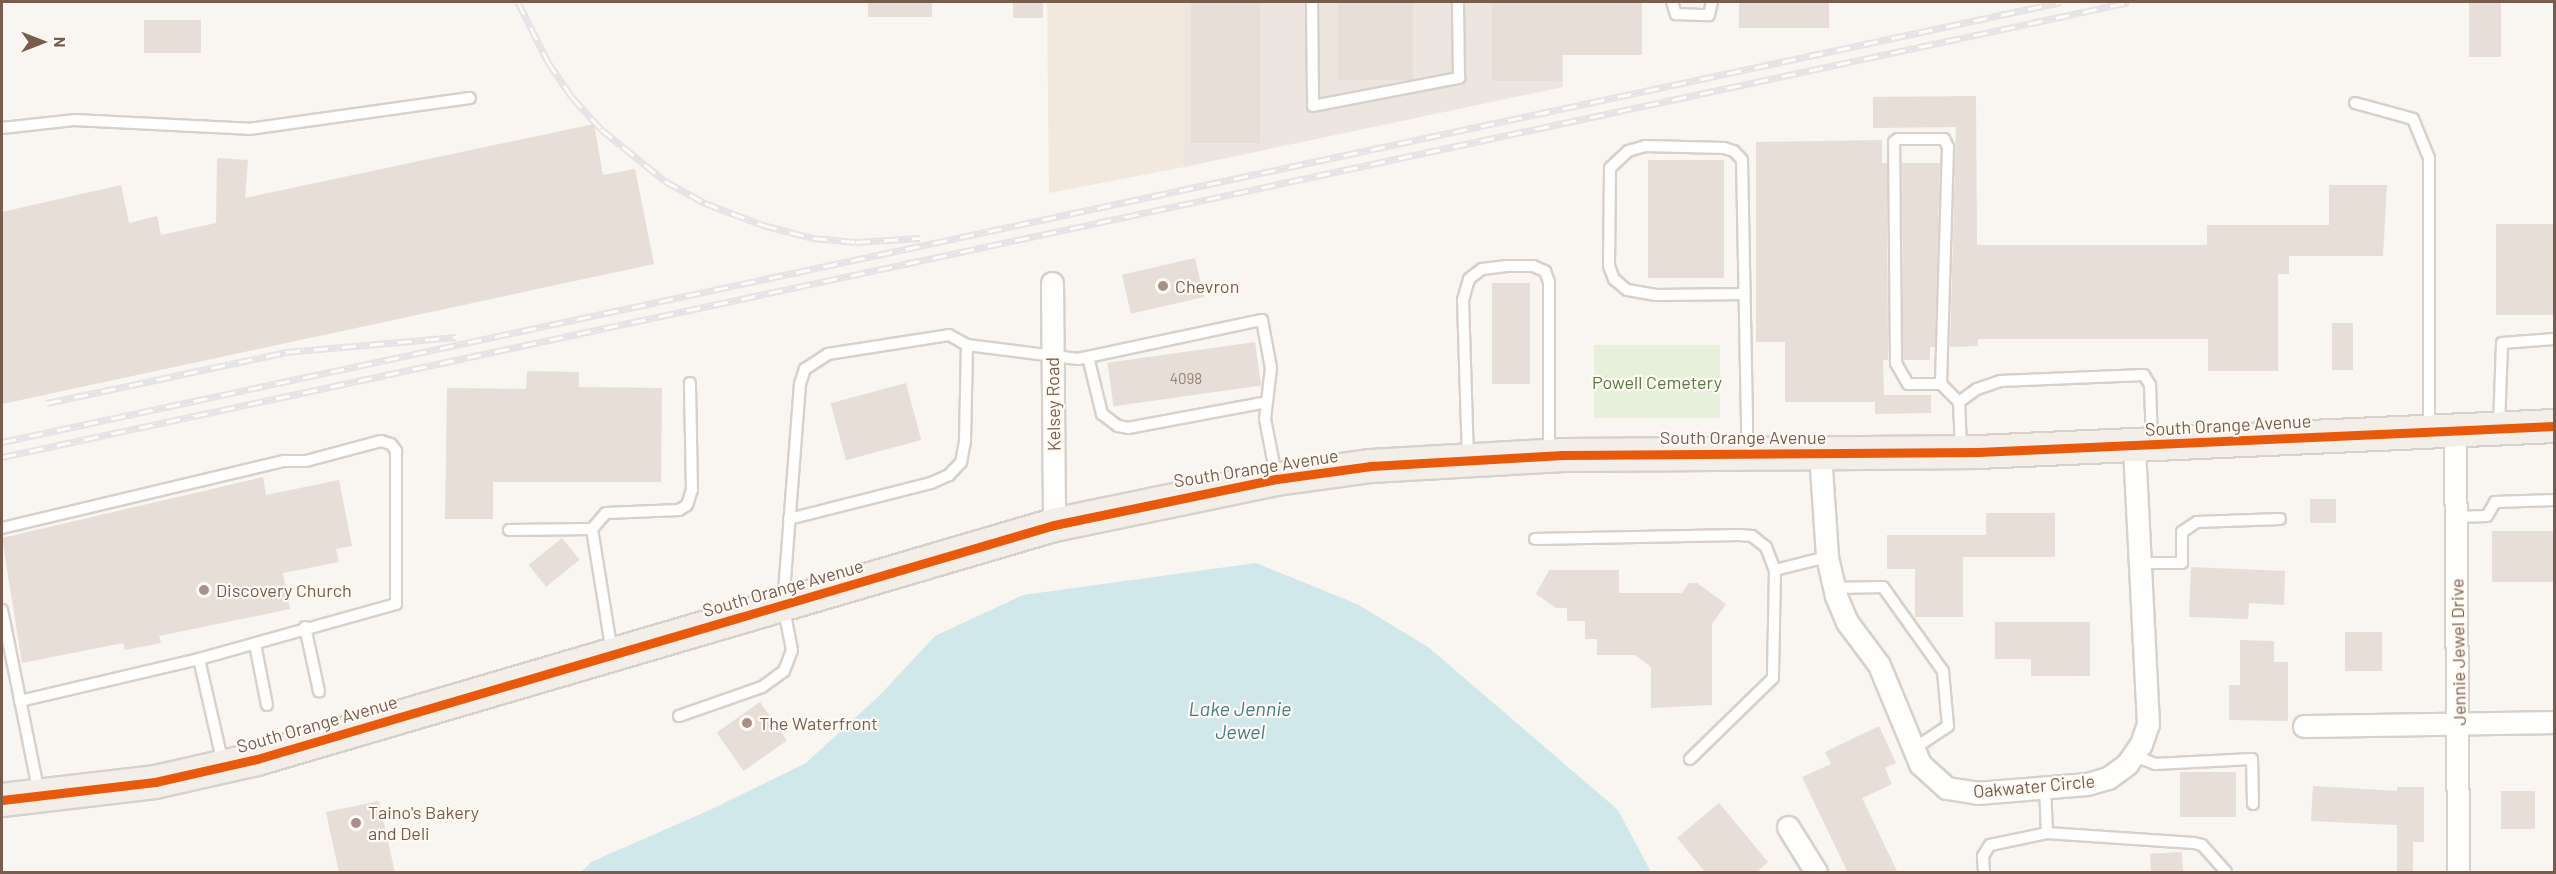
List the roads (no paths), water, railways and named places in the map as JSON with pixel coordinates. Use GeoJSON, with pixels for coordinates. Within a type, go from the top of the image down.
{"type":"FeatureCollection","features":[{"type":"Feature","properties":{"kind":"main road","name":"South Orange Avenue"},"geometry":{"type":"LineString","coordinates":[[2,800],[155,782],[224,767],[1054,525],[1277,479],[1468,459],[1549,455],[1961,452],[2554,426]]}},
{"type":"Feature","properties":{"kind":"street","name":"Kelsey Road"},"geometry":{"type":"LineString","coordinates":[[1052,283],[1054,525]]}},
{"type":"Feature","properties":{"kind":"street","name":"Jennie Jewel Drive"},"geometry":{"type":"LineString","coordinates":[[2442,432],[2456,517],[2460,723],[2458,873]]}},
{"type":"Feature","properties":{"kind":"street","name":"Oakwater Circle"},"geometry":{"type":"LineString","coordinates":[[1820,453],[1827,558],[1847,622],[1880,665],[1912,750],[1930,776],[1947,788],[1977,793],[2108,778],[2132,755],[2148,724],[2139,563],[2143,445]]}},
{"type":"Feature","properties":{"kind":"street"},"geometry":{"type":"LineString","coordinates":[[2304,726],[2554,722]]}},
{"type":"Feature","properties":{"kind":"street"},"geometry":{"type":"LineString","coordinates":[[1788,827],[1816,873]]}},
{"type":"Feature","properties":{"kind":"lane"},"geometry":{"type":"LineString","coordinates":[[1312,2],[1312,106],[1459,78],[1458,2]]}},
{"type":"Feature","properties":{"kind":"lane"},"geometry":{"type":"LineString","coordinates":[[1672,2],[1676,14],[1709,15],[1712,2]]}},
{"type":"Feature","properties":{"kind":"lane"},"geometry":{"type":"LineString","coordinates":[[2,128],[74,120],[249,129],[470,98]]}},
{"type":"Feature","properties":{"kind":"lane"},"geometry":{"type":"LineString","coordinates":[[2355,104],[2413,119],[2429,158],[2442,432]]}},
{"type":"Feature","properties":{"kind":"lane"},"geometry":{"type":"LineString","coordinates":[[1941,384],[1948,147],[1944,139],[1898,139],[1894,142],[1896,363],[1908,384],[1941,384],[1959,402],[1961,452]]}},
{"type":"Feature","properties":{"kind":"lane"},"geometry":{"type":"LineString","coordinates":[[1744,294],[1656,295],[1627,290],[1614,279],[1609,266],[1610,168],[1628,152],[1645,146],[1734,151],[1742,160],[1747,454]]}},
{"type":"Feature","properties":{"kind":"lane"},"geometry":{"type":"LineString","coordinates":[[1468,459],[1463,300],[1469,279],[1482,269],[1507,266],[1533,266],[1545,271],[1549,282],[1549,455]]}},
{"type":"Feature","properties":{"kind":"lane"},"geometry":{"type":"LineString","coordinates":[[679,716],[762,687],[784,671],[792,650],[783,605],[800,384],[805,369],[828,354],[949,335],[967,345],[1052,356],[1088,357],[1262,320],[1271,368],[1265,419],[1277,479]]}},
{"type":"Feature","properties":{"kind":"lane"},"geometry":{"type":"LineString","coordinates":[[2499,429],[2502,343],[2554,339]]}},
{"type":"Feature","properties":{"kind":"lane"},"geometry":{"type":"LineString","coordinates":[[789,519],[931,483],[949,475],[961,462],[965,441],[967,345]]}},
{"type":"Feature","properties":{"kind":"lane"},"geometry":{"type":"LineString","coordinates":[[1088,357],[1102,414],[1118,426],[1128,428],[1267,402]]}},
{"type":"Feature","properties":{"kind":"lane"},"geometry":{"type":"LineString","coordinates":[[1959,402],[1977,389],[2000,381],[2144,375],[2150,385],[2143,445]]}},
{"type":"Feature","properties":{"kind":"lane"},"geometry":{"type":"LineString","coordinates":[[509,530],[592,529],[606,513],[679,510],[687,505],[692,490],[690,383]]}},
{"type":"Feature","properties":{"kind":"lane"},"geometry":{"type":"LineString","coordinates":[[2,528],[284,461],[306,461],[381,441],[391,444],[396,451],[396,604],[305,627],[255,644],[199,659],[20,701]]}},
{"type":"Feature","properties":{"kind":"lane"},"geometry":{"type":"LineString","coordinates":[[2456,517],[2487,516],[2495,502],[2554,500]]}},
{"type":"Feature","properties":{"kind":"lane"},"geometry":{"type":"LineString","coordinates":[[2139,563],[2182,563],[2182,532],[2196,522],[2280,519]]}},
{"type":"Feature","properties":{"kind":"lane"},"geometry":{"type":"LineString","coordinates":[[592,529],[612,655]]}},
{"type":"Feature","properties":{"kind":"lane"},"geometry":{"type":"LineString","coordinates":[[1534,539],[1752,536],[1766,547],[1775,570],[1773,678],[1690,759]]}},
{"type":"Feature","properties":{"kind":"lane"},"geometry":{"type":"LineString","coordinates":[[1775,570],[1827,558]]}},
{"type":"Feature","properties":{"kind":"lane"},"geometry":{"type":"LineString","coordinates":[[1835,588],[1882,587],[1943,671],[1948,726],[1912,750]]}},
{"type":"Feature","properties":{"kind":"lane"},"geometry":{"type":"LineString","coordinates":[[2,610],[39,796]]}},
{"type":"Feature","properties":{"kind":"lane"},"geometry":{"type":"LineString","coordinates":[[305,627],[319,691]]}},
{"type":"Feature","properties":{"kind":"lane"},"geometry":{"type":"LineString","coordinates":[[255,644],[267,705]]}},
{"type":"Feature","properties":{"kind":"lane"},"geometry":{"type":"LineString","coordinates":[[199,659],[224,767]]}},
{"type":"Feature","properties":{"kind":"lane"},"geometry":{"type":"LineString","coordinates":[[2132,755],[2155,764],[2252,759],[2253,804]]}},
{"type":"Feature","properties":{"kind":"lane"},"geometry":{"type":"LineString","coordinates":[[2045,787],[2047,833]]}},
{"type":"Feature","properties":{"kind":"lane"},"geometry":{"type":"LineString","coordinates":[[1984,873],[1983,856],[1990,845],[2047,833],[2194,843],[2202,845],[2226,873]]}},
{"type":"Feature","properties":{"kind":"water","name":"Lake Jennie Jewel"},"geometry":{"type":"Polygon","coordinates":[[[1256,563],[1357,604],[1428,647],[1618,810],[1651,872],[581,872],[591,862],[712,809],[806,763],[880,695],[935,636],[1023,595],[1256,563]]]}},
{"type":"Feature","properties":{"kind":"railway"},"geometry":{"type":"LineString","coordinates":[[518,2],[548,62],[572,97],[601,129],[665,181],[705,203],[763,225],[813,238],[856,242],[920,238]]}},
{"type":"Feature","properties":{"kind":"railway"},"geometry":{"type":"LineString","coordinates":[[2,442],[2062,2]]}},
{"type":"Feature","properties":{"kind":"railway"},"geometry":{"type":"LineString","coordinates":[[2,457],[2129,2]]}},
{"type":"Feature","properties":{"kind":"railway"},"geometry":{"type":"LineString","coordinates":[[47,403],[286,352],[456,337]]}},
{"type":"Feature","properties":{"kind":"place","name":"Chevron"},"geometry":{"type":"Point","coordinates":[1163,286]}},
{"type":"Feature","properties":{"kind":"place","name":"Discovery Church"},"geometry":{"type":"Point","coordinates":[204,590]}},
{"type":"Feature","properties":{"kind":"place","name":"The Waterfront"},"geometry":{"type":"Point","coordinates":[747,723]}},
{"type":"Feature","properties":{"kind":"place","name":"Taino's Bakery and Deli"},"geometry":{"type":"Point","coordinates":[356,823]}},
{"type":"Feature","properties":{"kind":"park label","name":"Powell Cemetery"},"geometry":{"type":"Point","coordinates":[1657,382]}}]}
